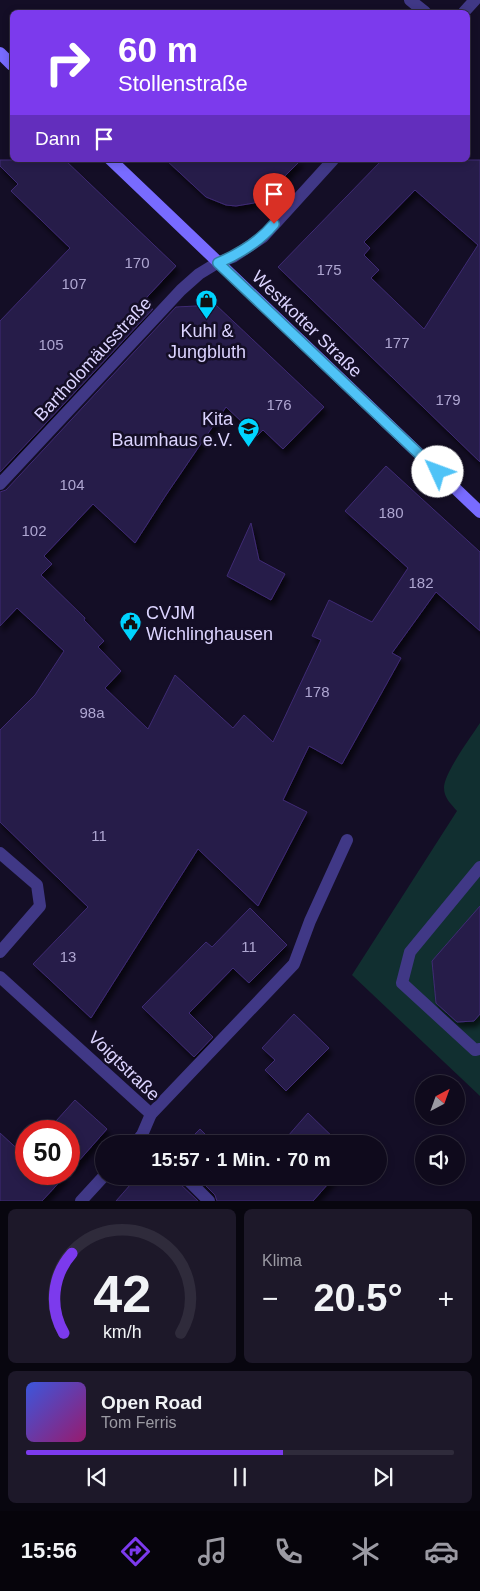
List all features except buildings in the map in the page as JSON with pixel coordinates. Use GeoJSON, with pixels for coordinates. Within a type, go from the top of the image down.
{"type":"FeatureCollection","features":[{"type":"Feature","properties":{"kind":"main road"},"geometry":{"type":"LineString","coordinates":[[0,52],[10,63]]}},
{"type":"Feature","properties":{"kind":"main road","name":"Westkotter Straße"},"geometry":{"type":"LineString","coordinates":[[113,162],[480,512]]}},
{"type":"Feature","properties":{"kind":"street"},"geometry":{"type":"LineString","coordinates":[[410,0],[422,10]]}},
{"type":"Feature","properties":{"kind":"street"},"geometry":{"type":"LineString","coordinates":[[466,10],[475,0]]}},
{"type":"Feature","properties":{"kind":"street","name":"Bartholomäusstraße"},"geometry":{"type":"LineString","coordinates":[[0,484],[181,290],[199,274],[233,257],[263,237],[330,162]]}},
{"type":"Feature","properties":{"kind":"street"},"geometry":{"type":"LineString","coordinates":[[152,1114],[294,964],[310,921],[346,840]]}},
{"type":"Feature","properties":{"kind":"street"},"geometry":{"type":"LineString","coordinates":[[0,853],[37,885],[40,906],[0,952]]}},
{"type":"Feature","properties":{"kind":"street"},"geometry":{"type":"LineString","coordinates":[[480,867],[410,952],[402,983],[475,1050],[480,1049]]}},
{"type":"Feature","properties":{"kind":"street","name":"Voigtstraße"},"geometry":{"type":"LineString","coordinates":[[0,977],[152,1114],[144,1135]]}},
{"type":"Feature","properties":{"kind":"street"},"geometry":{"type":"LineString","coordinates":[[81,1201],[96,1185]]}},
{"type":"Feature","properties":{"kind":"street"},"geometry":{"type":"LineString","coordinates":[[193,1185],[209,1201]]}},
{"type":"Feature","properties":{"kind":"green space"},"geometry":{"type":"Polygon","coordinates":[[[480,723],[480,1096],[465,1082],[465,1075],[458,1075],[352,975],[457,811],[448,801],[444,788],[448,773],[480,723]]]}},
{"type":"Feature","properties":{"kind":"place","name":"Kuhl & Jungbluth"},"geometry":{"type":"Point","coordinates":[207,320]}},
{"type":"Feature","properties":{"kind":"place","name":"Kita Baumhaus e.V."},"geometry":{"type":"Point","coordinates":[249,448]}},
{"type":"Feature","properties":{"kind":"place","name":"CVJM Wichlinghausen"},"geometry":{"type":"Point","coordinates":[130,642]}},
{"type":"Feature","properties":{"kind":"route"},"geometry":{"type":"LineString","coordinates":[[274,224],[263,237],[233,257],[218,263],[438,472]]}}]}
